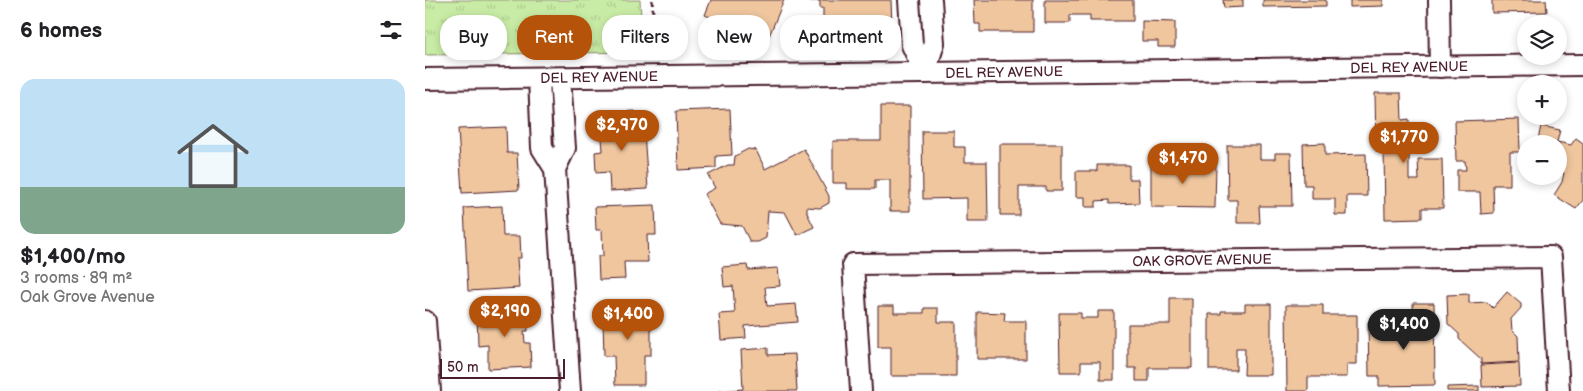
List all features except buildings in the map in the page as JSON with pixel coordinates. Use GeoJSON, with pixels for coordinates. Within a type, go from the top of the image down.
{"type":"FeatureCollection","features":[{"type":"Feature","properties":{"kind":"street"},"geometry":{"type":"LineString","coordinates":[[1439,0],[1440,66]]}},
{"type":"Feature","properties":{"kind":"street"},"geometry":{"type":"LineString","coordinates":[[910,9],[932,9],[934,43],[925,73],[912,45],[910,9]]}},
{"type":"Feature","properties":{"kind":"street","name":"DEL REY AVENUE"},"geometry":{"type":"LineString","coordinates":[[425,79],[1583,65]]}},
{"type":"Feature","properties":{"kind":"street"},"geometry":{"type":"LineString","coordinates":[[539,78],[542,148],[555,169],[570,391]]}},
{"type":"Feature","properties":{"kind":"street"},"geometry":{"type":"LineString","coordinates":[[555,169],[565,148],[560,78]]}},
{"type":"Feature","properties":{"kind":"street"},"geometry":{"type":"LineString","coordinates":[[541,123],[563,122]]}},
{"type":"Feature","properties":{"kind":"street","name":"OAK GROVE AVENUE"},"geometry":{"type":"LineString","coordinates":[[861,391],[853,264],[1551,257],[1559,391]]}},
{"type":"Feature","properties":{"kind":"street"},"geometry":{"type":"LineString","coordinates":[[425,321],[430,391]]}},
{"type":"Feature","properties":{"kind":"path"},"geometry":{"type":"LineString","coordinates":[[652,0],[653,15]]}},
{"type":"Feature","properties":{"kind":"green space"},"geometry":{"type":"Polygon","coordinates":[[[425,0],[640,0],[641,15],[602,15],[602,53],[592,53],[592,15],[517,15],[517,54],[507,54],[507,15],[440,15],[440,55],[425,55],[425,0]]]}}]}
